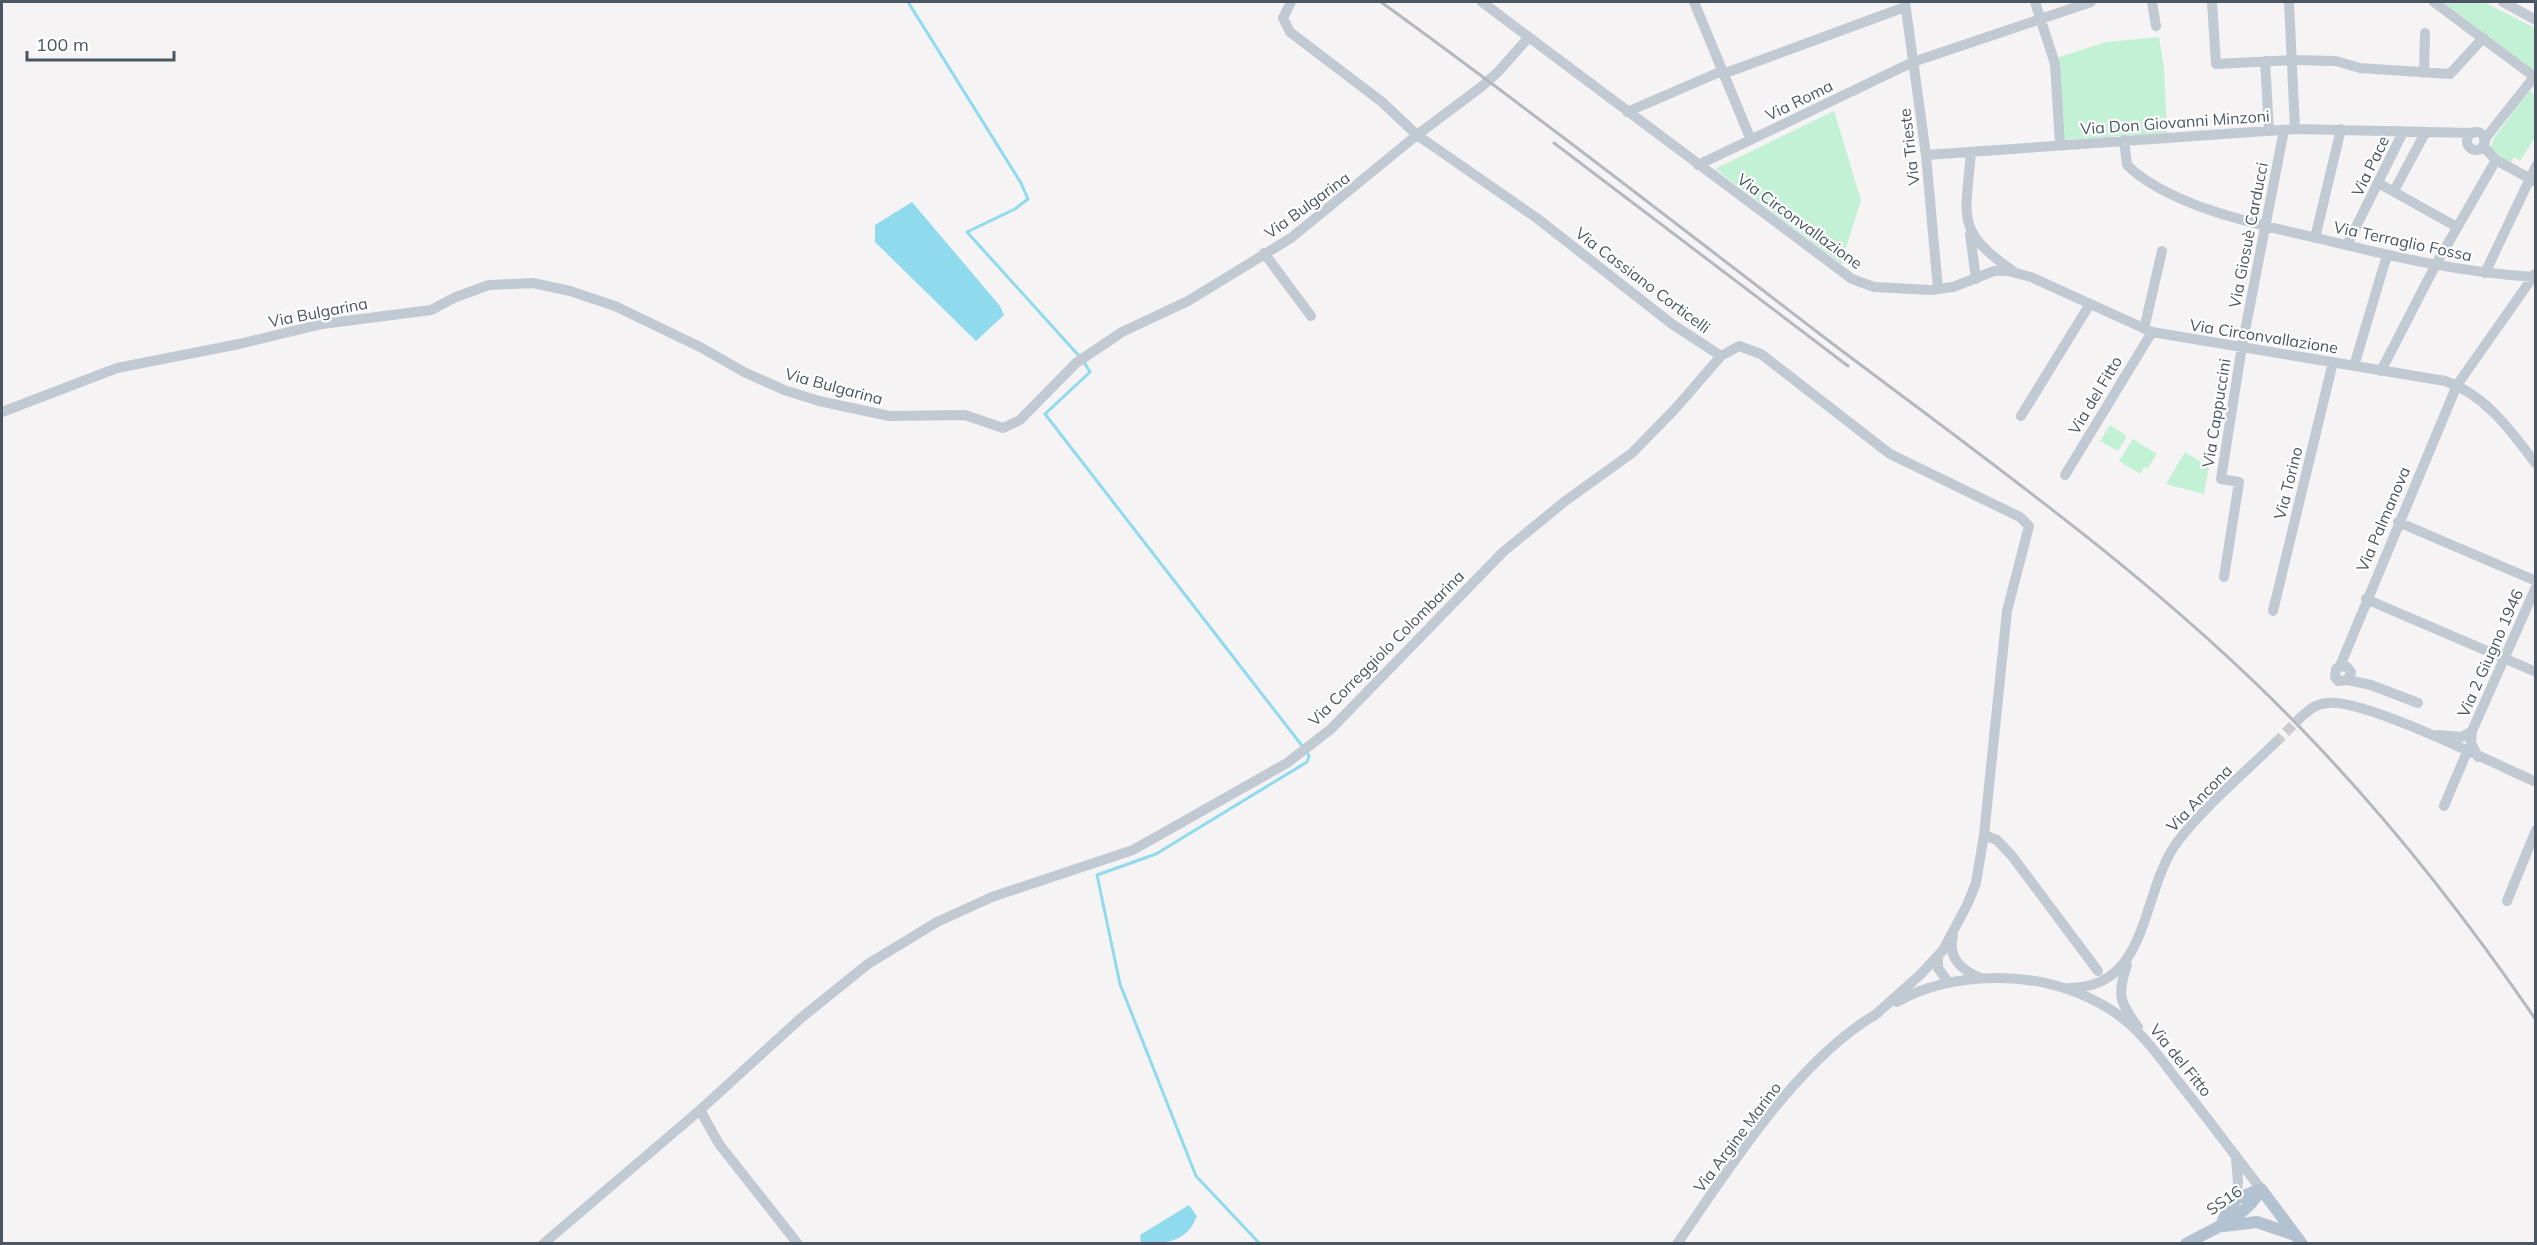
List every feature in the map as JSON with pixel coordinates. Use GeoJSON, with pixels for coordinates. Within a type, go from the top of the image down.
{"type":"FeatureCollection","features":[{"type":"Feature","properties":{"kind":"main road","name":"SS16"},"geometry":{"type":"LineString","coordinates":[[2210,1230],[2227,1216],[2236,1199],[2261,1189]]}},
{"type":"Feature","properties":{"kind":"main road","name":"SS16"},"geometry":{"type":"LineString","coordinates":[[2186,1244],[2245,1210],[2253,1203],[2261,1189]]}},
{"type":"Feature","properties":{"kind":"main road","name":"Via del Fitto"},"geometry":{"type":"LineString","coordinates":[[2261,1189],[2299,1239]]}},
{"type":"Feature","properties":{"kind":"main road","name":"SS16"},"geometry":{"type":"LineString","coordinates":[[2210,1230],[2236,1223],[2257,1222],[2299,1239]]}},
{"type":"Feature","properties":{"kind":"street","name":"Via Cassiano Corticelli"},"geometry":{"type":"LineString","coordinates":[[1291,2],[1283,18],[1290,32],[1382,102],[1417,135],[1538,219],[1672,324],[1721,357]]}},
{"type":"Feature","properties":{"kind":"street","name":"Via Circonvallazione"},"geometry":{"type":"LineString","coordinates":[[1482,2],[1852,279],[1874,287],[1938,289],[1953,287],[1994,272],[2016,273],[2148,331],[2457,385],[2494,412],[2535,464]]}},
{"type":"Feature","properties":{"kind":"street","name":"Via Circonvallazione"},"geometry":{"type":"LineString","coordinates":[[1491,2],[1497,12],[1513,27]]}},
{"type":"Feature","properties":{"kind":"street"},"geometry":{"type":"LineString","coordinates":[[1694,2],[1751,140]]}},
{"type":"Feature","properties":{"kind":"street"},"geometry":{"type":"LineString","coordinates":[[2035,2],[2057,77],[2060,145]]}},
{"type":"Feature","properties":{"kind":"street","name":"Via Roma"},"geometry":{"type":"LineString","coordinates":[[1698,165],[1913,62],[2091,2]]}},
{"type":"Feature","properties":{"kind":"street"},"geometry":{"type":"LineString","coordinates":[[2152,2],[2156,26]]}},
{"type":"Feature","properties":{"kind":"street"},"geometry":{"type":"LineString","coordinates":[[2212,2],[2216,64],[2292,60],[2336,61],[2360,68],[2450,74],[2482,38]]}},
{"type":"Feature","properties":{"kind":"street","name":"Via Giosuè Carducci"},"geometry":{"type":"LineString","coordinates":[[2242,346],[2265,226],[2290,130],[2292,60],[2289,2]]}},
{"type":"Feature","properties":{"kind":"street"},"geometry":{"type":"LineString","coordinates":[[2434,2],[2535,78],[2480,138],[2496,160],[2532,180]]}},
{"type":"Feature","properties":{"kind":"street"},"geometry":{"type":"LineString","coordinates":[[2502,2],[2535,20]]}},
{"type":"Feature","properties":{"kind":"street"},"geometry":{"type":"LineString","coordinates":[[1627,112],[1723,72],[1905,4]]}},
{"type":"Feature","properties":{"kind":"street","name":"Via Trieste"},"geometry":{"type":"LineString","coordinates":[[1905,4],[1926,155],[1938,289]]}},
{"type":"Feature","properties":{"kind":"street"},"geometry":{"type":"LineString","coordinates":[[2424,73],[2425,33]]}},
{"type":"Feature","properties":{"kind":"street","name":"Via Bulgarina"},"geometry":{"type":"LineString","coordinates":[[2,412],[117,368],[238,344],[322,324],[431,310],[456,297],[489,285],[533,283],[570,291],[615,306],[784,390],[870,414],[919,418],[964,415],[1004,428],[1020,420],[1082,359],[1122,332],[1188,301],[1291,238],[1498,72],[1528,38]]}},
{"type":"Feature","properties":{"kind":"street"},"geometry":{"type":"LineString","coordinates":[[2265,62],[2269,131]]}},
{"type":"Feature","properties":{"kind":"street"},"geometry":{"type":"LineString","coordinates":[[2315,238],[2341,129]]}},
{"type":"Feature","properties":{"kind":"street","name":"Via Don Giovanni Minzoni"},"geometry":{"type":"LineString","coordinates":[[1926,155],[2290,130],[2341,129],[2425,133],[2480,138],[2474,150],[2468,144],[2425,133]]}},
{"type":"Feature","properties":{"kind":"street","name":"Via Pace"},"geometry":{"type":"LineString","coordinates":[[2347,245],[2403,132]]}},
{"type":"Feature","properties":{"kind":"street","name":"Via Pace"},"geometry":{"type":"LineString","coordinates":[[2394,191],[2425,133]]}},
{"type":"Feature","properties":{"kind":"street","name":"Via Terraglio Fossa"},"geometry":{"type":"LineString","coordinates":[[2121,140],[2127,165],[2169,195],[2265,226],[2435,266],[2485,273],[2535,276]]}},
{"type":"Feature","properties":{"kind":"street"},"geometry":{"type":"LineString","coordinates":[[1971,152],[1967,212],[1976,279]]}},
{"type":"Feature","properties":{"kind":"street"},"geometry":{"type":"LineString","coordinates":[[2381,371],[2435,266],[2496,160]]}},
{"type":"Feature","properties":{"kind":"street"},"geometry":{"type":"LineString","coordinates":[[2485,273],[2532,180],[2535,166]]}},
{"type":"Feature","properties":{"kind":"street"},"geometry":{"type":"LineString","coordinates":[[2378,183],[2457,227]]}},
{"type":"Feature","properties":{"kind":"street"},"geometry":{"type":"LineString","coordinates":[[1970,230],[1984,250],[2016,273]]}},
{"type":"Feature","properties":{"kind":"street","name":"Via del Fitto"},"geometry":{"type":"LineString","coordinates":[[2065,475],[2148,331],[2162,251]]}},
{"type":"Feature","properties":{"kind":"street"},"geometry":{"type":"LineString","coordinates":[[1264,254],[1311,316]]}},
{"type":"Feature","properties":{"kind":"street"},"geometry":{"type":"LineString","coordinates":[[2354,366],[2387,255]]}},
{"type":"Feature","properties":{"kind":"street","name":"Via Palmanova"},"geometry":{"type":"LineString","coordinates":[[2418,703],[2349,676],[2341,682],[2335,677],[2334,672],[2340,666],[2366,598],[2457,385],[2535,276]]}},
{"type":"Feature","properties":{"kind":"street"},"geometry":{"type":"LineString","coordinates":[[2020,416],[2090,304]]}},
{"type":"Feature","properties":{"kind":"street"},"geometry":{"type":"LineString","coordinates":[[1721,357],[1739,346],[1752,349],[1890,454],[2025,520],[2029,531],[2014,576],[2007,611],[1984,835],[1974,889],[1955,930],[1938,956],[1874,1016]]}},
{"type":"Feature","properties":{"kind":"street","name":"Via Cappuccini"},"geometry":{"type":"LineString","coordinates":[[2224,577],[2239,482],[2221,479],[2242,346]]}},
{"type":"Feature","properties":{"kind":"street","name":"Via Correggiolo Colombarina"},"geometry":{"type":"LineString","coordinates":[[543,1244],[700,1110],[801,1018],[868,964],[937,922],[992,897],[1133,850],[1277,768],[1305,749],[1356,704],[1461,592],[1503,552],[1564,502],[1632,453],[1721,357]]}},
{"type":"Feature","properties":{"kind":"street","name":"Via Torino"},"geometry":{"type":"LineString","coordinates":[[2272,611],[2333,362]]}},
{"type":"Feature","properties":{"kind":"street"},"geometry":{"type":"LineString","coordinates":[[2398,522],[2535,581]]}},
{"type":"Feature","properties":{"kind":"street","name":"Via 2 Giugno 1946"},"geometry":{"type":"LineString","coordinates":[[2468,752],[2472,731],[2535,587]]}},
{"type":"Feature","properties":{"kind":"street"},"geometry":{"type":"LineString","coordinates":[[2366,598],[2535,672]]}},
{"type":"Feature","properties":{"kind":"street"},"geometry":{"type":"LineString","coordinates":[[2300,718],[2313,706],[2336,702],[2409,726],[2535,782]]}},
{"type":"Feature","properties":{"kind":"street","name":"Via 2 Giugno 1946"},"geometry":{"type":"LineString","coordinates":[[2409,726],[2448,737],[2462,737],[2472,731]]}},
{"type":"Feature","properties":{"kind":"street","name":"Via Ancona"},"geometry":{"type":"LineString","coordinates":[[2106,981],[2124,966],[2177,843],[2275,742]]}},
{"type":"Feature","properties":{"kind":"street"},"geometry":{"type":"LineString","coordinates":[[2444,806],[2468,752]]}},
{"type":"Feature","properties":{"kind":"street"},"geometry":{"type":"LineString","coordinates":[[2507,901],[2535,830]]}},
{"type":"Feature","properties":{"kind":"street"},"geometry":{"type":"LineString","coordinates":[[1984,835],[1996,840],[2007,850],[2098,971]]}},
{"type":"Feature","properties":{"kind":"street"},"geometry":{"type":"LineString","coordinates":[[1955,930],[1951,948],[1957,961],[1964,969],[1980,978]]}},
{"type":"Feature","properties":{"kind":"street","name":"Via Ancona"},"geometry":{"type":"LineString","coordinates":[[2103,1005],[2115,997],[2121,987],[2132,950]]}},
{"type":"Feature","properties":{"kind":"street"},"geometry":{"type":"LineString","coordinates":[[1938,956],[1938,968],[1949,983]]}},
{"type":"Feature","properties":{"kind":"street"},"geometry":{"type":"LineString","coordinates":[[1949,983],[1957,961]]}},
{"type":"Feature","properties":{"kind":"street","name":"Via del Fitto"},"geometry":{"type":"LineString","coordinates":[[1949,983],[1980,978],[2020,979],[2063,988],[2103,1005],[2144,1037],[2261,1189]]}},
{"type":"Feature","properties":{"kind":"street"},"geometry":{"type":"LineString","coordinates":[[2063,988],[2087,988],[2106,981]]}},
{"type":"Feature","properties":{"kind":"street"},"geometry":{"type":"LineString","coordinates":[[2103,1005],[2100,996],[2106,981]]}},
{"type":"Feature","properties":{"kind":"street","name":"Via Argine Marino"},"geometry":{"type":"LineString","coordinates":[[1677,1244],[1779,1103],[1819,1062],[1874,1016],[1912,994],[1949,983]]}},
{"type":"Feature","properties":{"kind":"street"},"geometry":{"type":"LineString","coordinates":[[2121,987],[2121,1002],[2144,1037]]}},
{"type":"Feature","properties":{"kind":"street"},"geometry":{"type":"LineString","coordinates":[[700,1110],[719,1144],[798,1244]]}},
{"type":"Feature","properties":{"kind":"street","name":"SS16"},"geometry":{"type":"LineString","coordinates":[[2236,1156],[2238,1181],[2236,1199]]}},
{"type":"Feature","properties":{"kind":"green space"},"geometry":{"type":"Polygon","coordinates":[[[2443,2],[2484,2],[2535,28],[2535,71],[2443,2]]]}},
{"type":"Feature","properties":{"kind":"green space"},"geometry":{"type":"Polygon","coordinates":[[[2159,37],[2164,68],[2167,133],[2064,140],[2056,58],[2106,42],[2159,37]]]}},
{"type":"Feature","properties":{"kind":"green space"},"geometry":{"type":"Polygon","coordinates":[[[2529,91],[2535,94],[2535,137],[2520,161],[2514,157],[2510,164],[2490,148],[2494,138],[2529,91]]]}},
{"type":"Feature","properties":{"kind":"green space"},"geometry":{"type":"Polygon","coordinates":[[[1834,111],[1861,200],[1841,264],[1715,169],[1834,111]]]}},
{"type":"Feature","properties":{"kind":"green space"},"geometry":{"type":"Polygon","coordinates":[[[2110,425],[2127,436],[2118,451],[2100,441],[2110,425]]]}},
{"type":"Feature","properties":{"kind":"green space"},"geometry":{"type":"Polygon","coordinates":[[[2133,439],[2157,454],[2147,469],[2144,467],[2140,474],[2119,461],[2133,439]]]}},
{"type":"Feature","properties":{"kind":"green space"},"geometry":{"type":"Polygon","coordinates":[[[2185,452],[2209,467],[2204,494],[2166,484],[2185,452]]]}},
{"type":"Feature","properties":{"kind":"water"},"geometry":{"type":"Polygon","coordinates":[[[912,202],[1000,306],[1004,315],[976,341],[875,242],[875,225],[912,202]]]}},
{"type":"Feature","properties":{"kind":"water"},"geometry":{"type":"Polygon","coordinates":[[[1189,1205],[1197,1216],[1188,1231],[1175,1240],[1141,1243],[1140,1235],[1189,1205]]]}},
{"type":"Feature","properties":{"kind":"waterway"},"geometry":{"type":"LineString","coordinates":[[908,2],[1021,183],[1028,199],[1015,209],[967,232],[1080,357]]}},
{"type":"Feature","properties":{"kind":"waterway"},"geometry":{"type":"LineString","coordinates":[[1084,362],[1090,372],[1045,414],[1303,747]]}},
{"type":"Feature","properties":{"kind":"waterway"},"geometry":{"type":"LineString","coordinates":[[1260,1244],[1196,1176],[1120,984],[1097,875],[1156,854],[1307,762],[1309,756],[1307,752]]}},
{"type":"Feature","properties":{"kind":"tunnel"},"geometry":{"type":"LineString","coordinates":[[2275,743],[2300,718]]}},
{"type":"Feature","properties":{"kind":"railway"},"geometry":{"type":"LineString","coordinates":[[1381,2],[1547,125],[2076,528],[2198,630],[2257,684],[2373,807],[2458,911],[2536,1020]]}},
{"type":"Feature","properties":{"kind":"railway"},"geometry":{"type":"LineString","coordinates":[[1554,143],[1848,366]]}}]}
